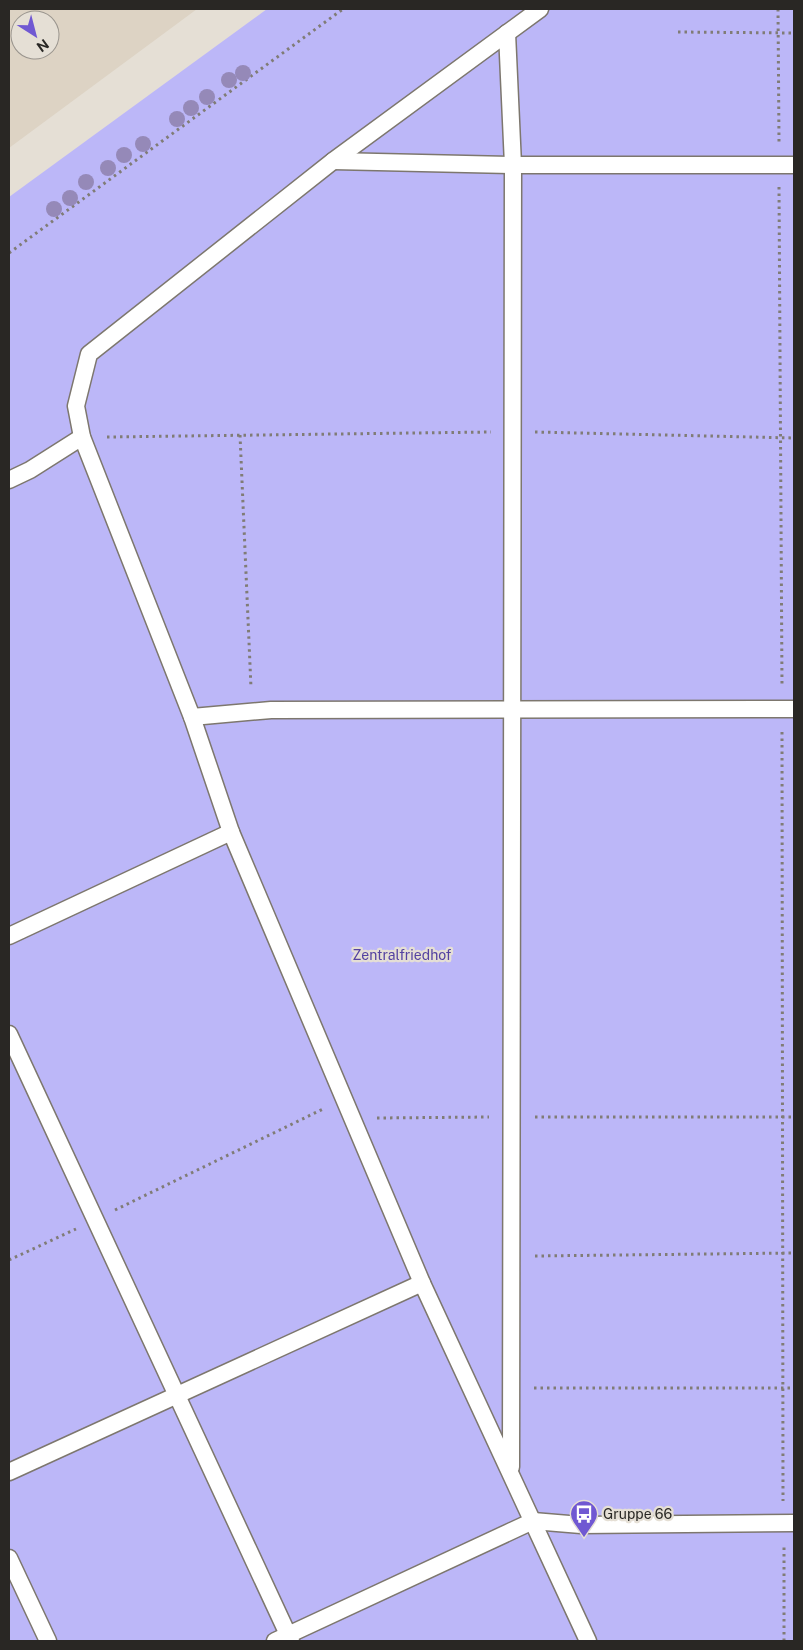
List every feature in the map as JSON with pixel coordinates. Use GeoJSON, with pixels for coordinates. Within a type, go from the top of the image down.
{"type":"FeatureCollection","features":[{"type":"Feature","properties":{"kind":"lane"},"geometry":{"type":"LineString","coordinates":[[540,9],[334,161],[88,354],[76,406],[82,437],[192,717],[231,832],[422,1283],[588,1641]]}},
{"type":"Feature","properties":{"kind":"lane"},"geometry":{"type":"LineString","coordinates":[[507,33],[513,165],[510,1472]]}},
{"type":"Feature","properties":{"kind":"lane"},"geometry":{"type":"LineString","coordinates":[[334,161],[513,165],[787,165]]}},
{"type":"Feature","properties":{"kind":"lane"},"geometry":{"type":"LineString","coordinates":[[9,480],[30,470],[82,437]]}},
{"type":"Feature","properties":{"kind":"lane"},"geometry":{"type":"LineString","coordinates":[[192,717],[252,712],[788,709]]}},
{"type":"Feature","properties":{"kind":"lane"},"geometry":{"type":"LineString","coordinates":[[9,936],[231,832]]}},
{"type":"Feature","properties":{"kind":"lane"},"geometry":{"type":"LineString","coordinates":[[9,1034],[177,1395],[284,1639],[533,1521],[581,1525],[789,1523]]}},
{"type":"Feature","properties":{"kind":"lane"},"geometry":{"type":"LineString","coordinates":[[9,1472],[422,1283]]}},
{"type":"Feature","properties":{"kind":"lane"},"geometry":{"type":"LineString","coordinates":[[9,1558],[48,1641]]}},
{"type":"Feature","properties":{"kind":"path"},"geometry":{"type":"LineString","coordinates":[[9,253],[343,9]]}},
{"type":"Feature","properties":{"kind":"path"},"geometry":{"type":"LineString","coordinates":[[778,9],[787,165],[780,438],[788,709],[782,1117],[782,1388],[789,1523],[784,1641]]}},
{"type":"Feature","properties":{"kind":"path"},"geometry":{"type":"LineString","coordinates":[[678,32],[794,33]]}},
{"type":"Feature","properties":{"kind":"path"},"geometry":{"type":"LineString","coordinates":[[82,437],[512,432],[794,438]]}},
{"type":"Feature","properties":{"kind":"path"},"geometry":{"type":"LineString","coordinates":[[240,435],[252,712]]}},
{"type":"Feature","properties":{"kind":"path"},"geometry":{"type":"LineString","coordinates":[[9,1260],[96,1220],[344,1099]]}},
{"type":"Feature","properties":{"kind":"path"},"geometry":{"type":"LineString","coordinates":[[352,1118],[794,1117]]}},
{"type":"Feature","properties":{"kind":"path"},"geometry":{"type":"LineString","coordinates":[[511,1256],[794,1253]]}},
{"type":"Feature","properties":{"kind":"path"},"geometry":{"type":"LineString","coordinates":[[511,1388],[794,1388]]}},
{"type":"Feature","properties":{"kind":"shaded area"},"geometry":{"type":"Polygon","coordinates":[[[9,9],[197,9],[9,148],[9,9]]]}},
{"type":"Feature","properties":{"kind":"green space","name":"Zentralfriedhof"},"geometry":{"type":"Polygon","coordinates":[[[267,9],[794,9],[794,1641],[9,1641],[9,197],[267,9]]]}},
{"type":"Feature","properties":{"kind":"place","name":"Gruppe 66"},"geometry":{"type":"Point","coordinates":[584,1538]}}]}
